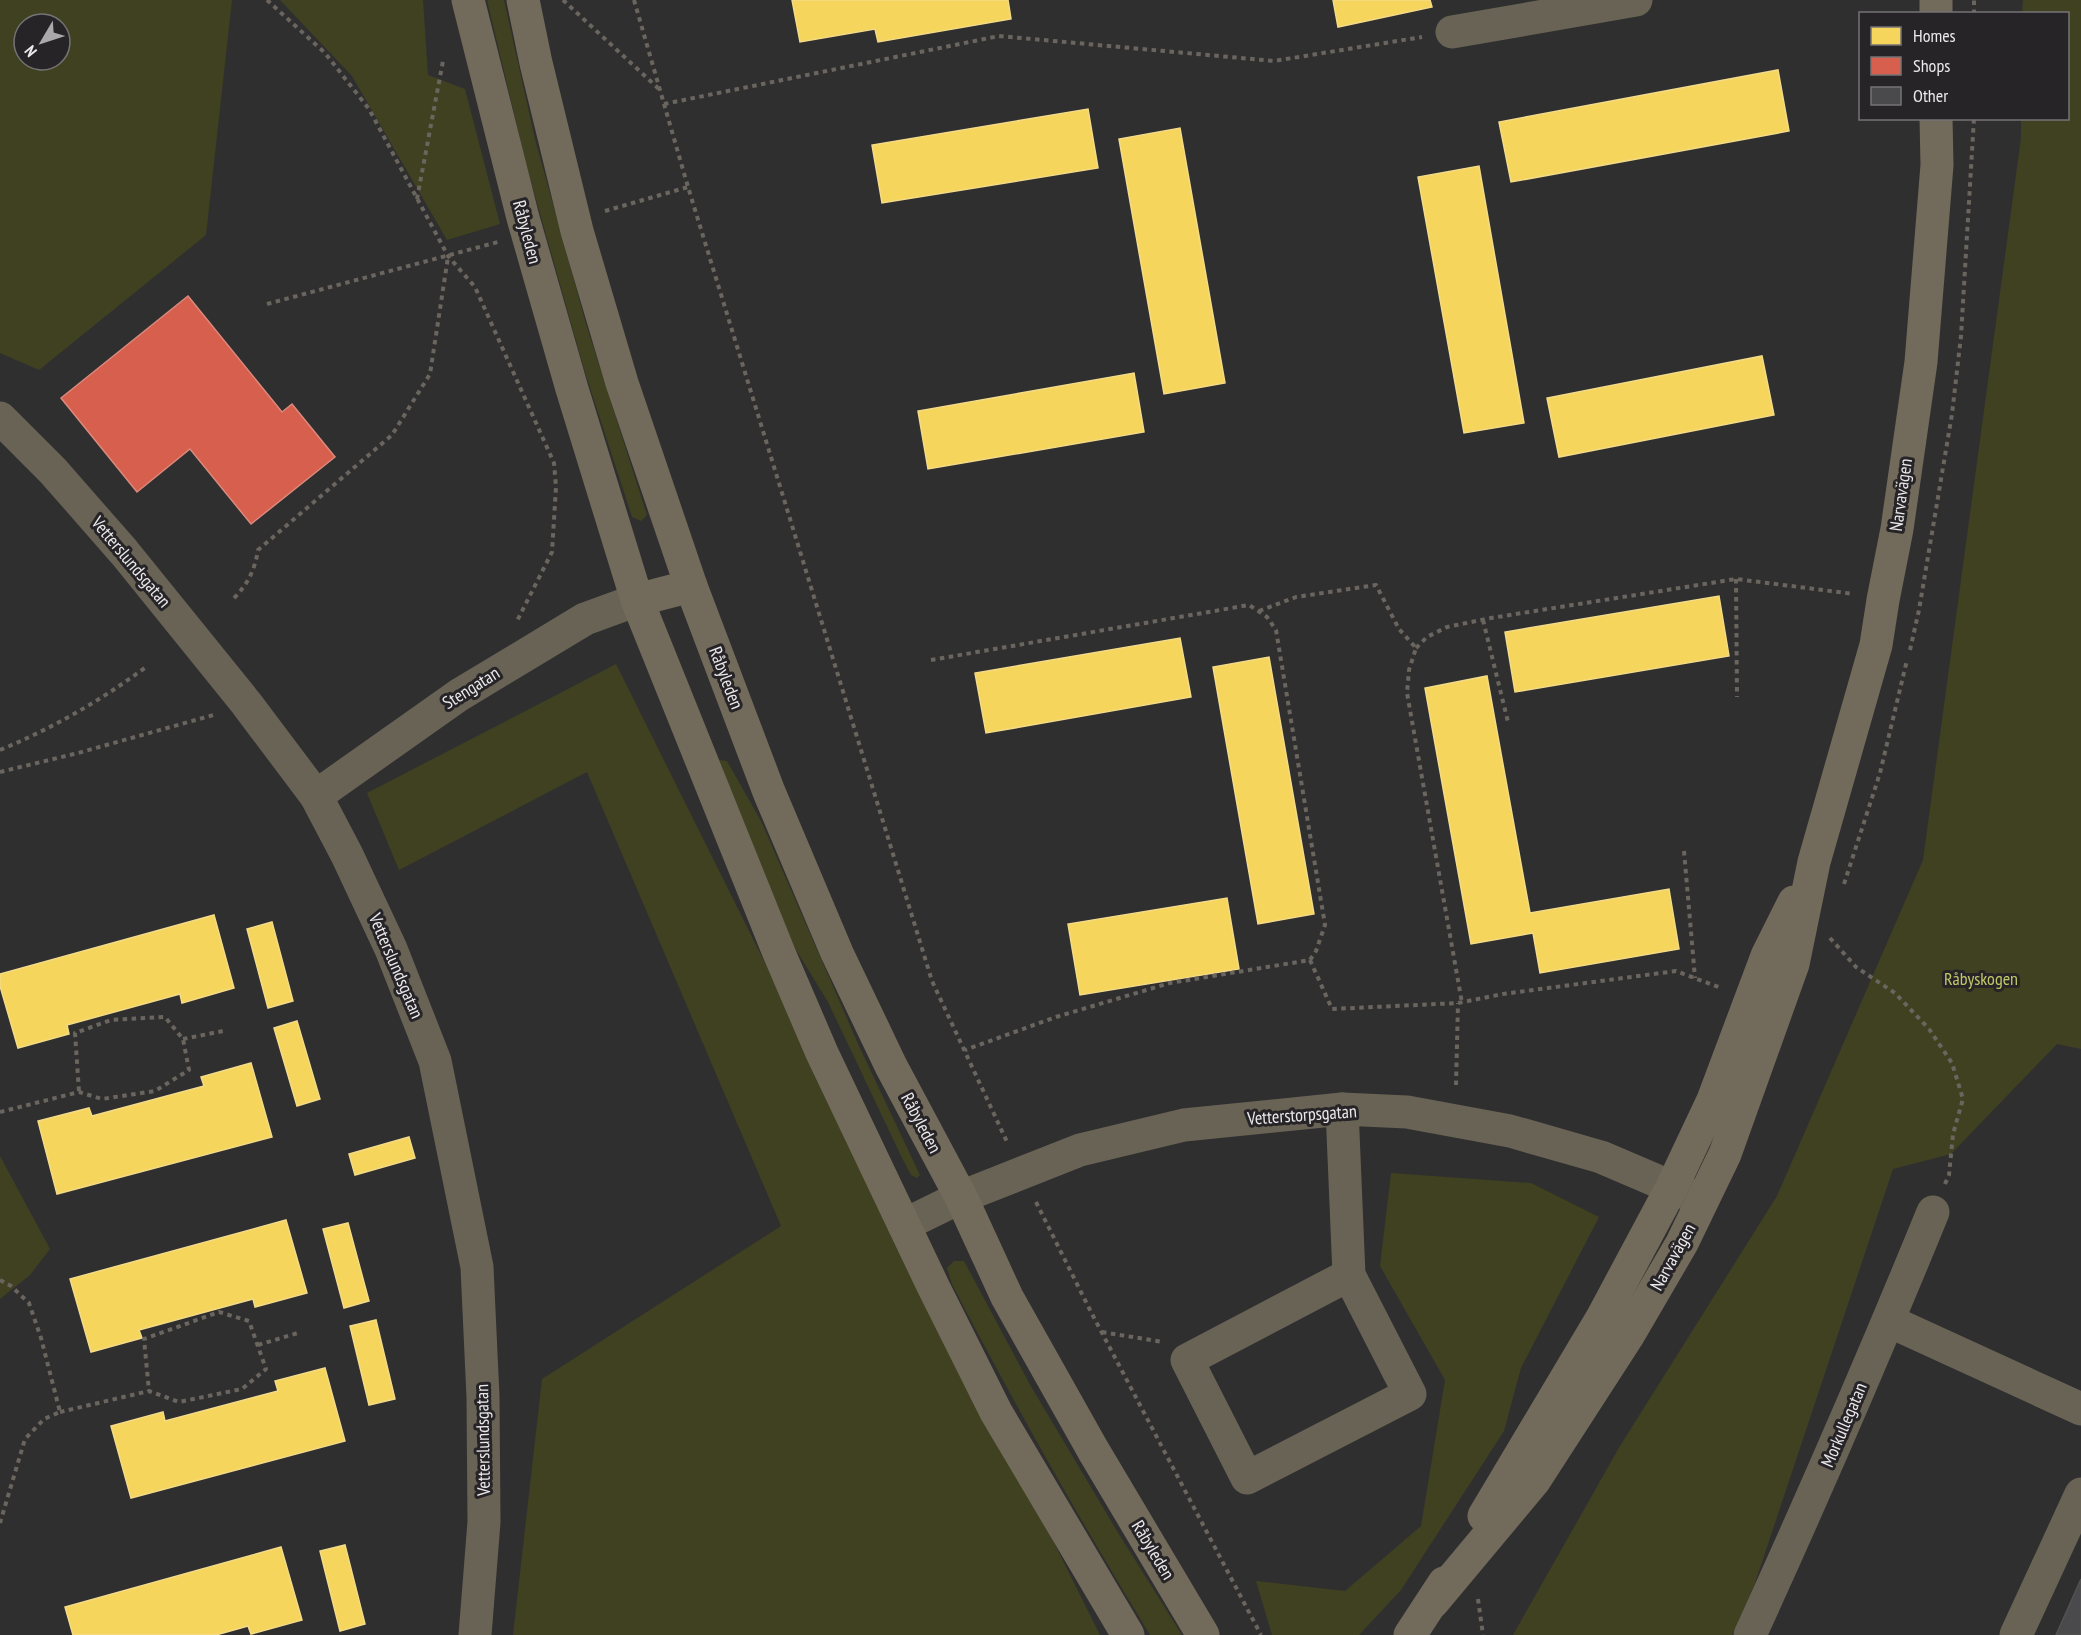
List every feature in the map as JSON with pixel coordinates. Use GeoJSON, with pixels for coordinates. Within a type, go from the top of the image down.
{"type":"FeatureCollection","features":[{"type":"Feature","properties":{"kind":"main road","name":"Råbyleden"},"geometry":{"type":"LineString","coordinates":[[468,0],[523,218],[572,389],[637,600],[779,953],[822,1053],[996,1412],[1128,1635]]}},
{"type":"Feature","properties":{"kind":"main road","name":"Råbyleden"},"geometry":{"type":"LineString","coordinates":[[523,0],[577,231],[622,382],[691,586],[769,792],[837,953],[891,1066],[961,1197],[1007,1297],[1087,1439],[1203,1635]]}},
{"type":"Feature","properties":{"kind":"main road","name":"Narvavägen"},"geometry":{"type":"LineString","coordinates":[[1433,1602],[1534,1481],[1629,1334],[1677,1253],[1725,1154],[1793,964],[1814,862],[1876,645],[1897,529],[1921,362],[1937,165],[1936,120]]}},
{"type":"Feature","properties":{"kind":"main road"},"geometry":{"type":"LineString","coordinates":[[637,600],[691,586]]}},
{"type":"Feature","properties":{"kind":"main road","name":"Narvavägen"},"geometry":{"type":"LineString","coordinates":[[1410,1635],[1433,1602],[1602,1317],[1672,1187],[1713,1100],[1767,956],[1814,862]]}},
{"type":"Feature","properties":{"kind":"street"},"geometry":{"type":"LineString","coordinates":[[1452,32],[1636,0]]}},
{"type":"Feature","properties":{"kind":"street","name":"Vetterslundsgatan"},"geometry":{"type":"LineString","coordinates":[[0,418],[53,471],[124,552],[246,703],[316,796],[347,855],[391,949],[435,1061],[477,1267],[483,1397],[484,1522],[475,1635]]}},
{"type":"Feature","properties":{"kind":"street","name":"Stengatan"},"geometry":{"type":"LineString","coordinates":[[316,796],[459,695],[585,619],[637,600]]}},
{"type":"Feature","properties":{"kind":"street"},"geometry":{"type":"LineString","coordinates":[[1342,1109],[1349,1275],[1410,1394],[1248,1478],[1187,1360],[1349,1275]]}},
{"type":"Feature","properties":{"kind":"street","name":"Vetterstorpsgatan"},"geometry":{"type":"LineString","coordinates":[[904,1225],[961,1197],[1080,1150],[1184,1125],[1342,1109],[1407,1112],[1510,1131],[1601,1157],[1704,1201]]}},
{"type":"Feature","properties":{"kind":"street","name":"Morkullegatan"},"geometry":{"type":"LineString","coordinates":[[1750,1635],[1813,1498],[1933,1212]]}},
{"type":"Feature","properties":{"kind":"street"},"geometry":{"type":"LineString","coordinates":[[1889,1321],[2081,1409]]}},
{"type":"Feature","properties":{"kind":"street"},"geometry":{"type":"LineString","coordinates":[[2016,1635],[2081,1494]]}},
{"type":"Feature","properties":{"kind":"path"},"geometry":{"type":"LineString","coordinates":[[267,0],[324,52],[369,109],[448,256],[475,287],[554,463],[556,487],[552,552],[510,634],[524,656]]}},
{"type":"Feature","properties":{"kind":"path"},"geometry":{"type":"LineString","coordinates":[[563,0],[660,90]]}},
{"type":"Feature","properties":{"kind":"path"},"geometry":{"type":"LineString","coordinates":[[634,0],[688,187],[932,981],[1022,1173],[1102,1332],[1261,1635]]}},
{"type":"Feature","properties":{"kind":"path"},"geometry":{"type":"LineString","coordinates":[[664,104],[999,36],[1274,61],[1452,32]]}},
{"type":"Feature","properties":{"kind":"path"},"geometry":{"type":"LineString","coordinates":[[417,199],[442,61]]}},
{"type":"Feature","properties":{"kind":"path"},"geometry":{"type":"LineString","coordinates":[[600,212],[688,187]]}},
{"type":"Feature","properties":{"kind":"path"},"geometry":{"type":"LineString","coordinates":[[267,304],[502,241]]}},
{"type":"Feature","properties":{"kind":"path"},"geometry":{"type":"LineString","coordinates":[[234,598],[252,573],[258,550],[392,435],[430,374],[448,256]]}},
{"type":"Feature","properties":{"kind":"path"},"geometry":{"type":"LineString","coordinates":[[1736,579],[1737,697]]}},
{"type":"Feature","properties":{"kind":"path"},"geometry":{"type":"LineString","coordinates":[[1456,1085],[1460,1003],[1407,693],[1409,670],[1416,648],[1428,637],[1447,627],[1736,579],[1852,593],[1883,600]]}},
{"type":"Feature","properties":{"kind":"path"},"geometry":{"type":"LineString","coordinates":[[1258,611],[1296,597],[1376,585],[1399,629],[1416,648]]}},
{"type":"Feature","properties":{"kind":"path"},"geometry":{"type":"LineString","coordinates":[[931,660],[1249,605],[1267,617],[1276,630],[1325,925],[1316,951],[1310,960],[1170,983],[1056,1017],[965,1050]]}},
{"type":"Feature","properties":{"kind":"path"},"geometry":{"type":"LineString","coordinates":[[1483,620],[1508,722]]}},
{"type":"Feature","properties":{"kind":"path"},"geometry":{"type":"LineString","coordinates":[[0,750],[38,734],[81,711],[146,668]]}},
{"type":"Feature","properties":{"kind":"path"},"geometry":{"type":"LineString","coordinates":[[0,772],[214,716],[246,703]]}},
{"type":"Feature","properties":{"kind":"path"},"geometry":{"type":"LineString","coordinates":[[1684,851],[1695,978]]}},
{"type":"Feature","properties":{"kind":"path"},"geometry":{"type":"LineString","coordinates":[[1828,935],[1856,967],[1902,1000],[1929,1029],[1952,1063],[1963,1099],[1953,1134],[1949,1175],[1933,1212]]}},
{"type":"Feature","properties":{"kind":"path"},"geometry":{"type":"LineString","coordinates":[[1310,960],[1332,1010],[1460,1003],[1503,994],[1676,971],[1751,999]]}},
{"type":"Feature","properties":{"kind":"path"},"geometry":{"type":"LineString","coordinates":[[0,1112],[79,1092],[102,1099],[155,1090],[189,1070],[183,1039],[165,1017],[111,1020],[75,1033],[79,1092]]}},
{"type":"Feature","properties":{"kind":"path"},"geometry":{"type":"LineString","coordinates":[[183,1039],[223,1031]]}},
{"type":"Feature","properties":{"kind":"path"},"geometry":{"type":"LineString","coordinates":[[0,1280],[11,1286],[29,1303],[41,1338],[60,1412]]}},
{"type":"Feature","properties":{"kind":"path"},"geometry":{"type":"LineString","coordinates":[[0,1523],[25,1439],[44,1419],[60,1412],[149,1391],[179,1402],[242,1389],[266,1369],[249,1321],[219,1312],[144,1339],[149,1391]]}},
{"type":"Feature","properties":{"kind":"path"},"geometry":{"type":"LineString","coordinates":[[258,1345],[301,1332]]}},
{"type":"Feature","properties":{"kind":"path"},"geometry":{"type":"LineString","coordinates":[[1102,1332],[1208,1350]]}},
{"type":"Feature","properties":{"kind":"path"},"geometry":{"type":"LineString","coordinates":[[1478,1595],[1483,1635]]}},
{"type":"Feature","properties":{"kind":"green space"},"geometry":{"type":"Polygon","coordinates":[[[0,0],[232,0],[206,235],[39,370],[0,353],[0,0]]]}},
{"type":"Feature","properties":{"kind":"green space"},"geometry":{"type":"Polygon","coordinates":[[[280,0],[423,0],[428,75],[465,89],[500,224],[447,240],[352,76],[280,0]]]}},
{"type":"Feature","properties":{"kind":"green space"},"geometry":{"type":"Polygon","coordinates":[[[487,0],[504,0],[535,139],[586,324],[647,515],[641,521],[632,517],[584,369],[526,164],[487,0]]]}},
{"type":"Feature","properties":{"kind":"green space","name":"Råbyskogen"},"geometry":{"type":"Polygon","coordinates":[[[2023,0],[2081,0],[2081,1049],[2057,1044],[1951,1154],[1893,1169],[1754,1586],[1732,1635],[1513,1635],[1620,1446],[1777,1196],[1923,860],[2021,138],[2021,120],[2069,120],[2069,12],[2022,12],[2023,0]]]}},
{"type":"Feature","properties":{"kind":"green space"},"geometry":{"type":"Polygon","coordinates":[[[616,664],[1100,1635],[513,1635],[542,1379],[781,1226],[587,772],[399,870],[367,793],[616,664]]]}},
{"type":"Feature","properties":{"kind":"green space"},"geometry":{"type":"Polygon","coordinates":[[[719,760],[727,761],[761,821],[859,1046],[920,1175],[917,1178],[911,1175],[902,1158],[828,1002],[793,945],[719,760]]]}},
{"type":"Feature","properties":{"kind":"green space"},"geometry":{"type":"Polygon","coordinates":[[[0,1156],[50,1249],[30,1275],[0,1299],[0,1156]]]}},
{"type":"Feature","properties":{"kind":"green space"},"geometry":{"type":"Polygon","coordinates":[[[1391,1173],[1531,1183],[1599,1217],[1521,1368],[1504,1431],[1401,1590],[1359,1635],[1272,1635],[1256,1581],[1345,1591],[1421,1526],[1445,1380],[1380,1266],[1391,1173]]]}},
{"type":"Feature","properties":{"kind":"green space"},"geometry":{"type":"Polygon","coordinates":[[[954,1261],[964,1261],[1029,1383],[1182,1635],[1150,1635],[1098,1549],[975,1329],[952,1284],[947,1268],[954,1261]]]}},
{"type":"Feature","properties":{"kind":"building: Homes"},"geometry":{"type":"Polygon","coordinates":[[[792,0],[1008,0],[1011,19],[878,42],[875,29],[800,42],[792,0]]]}},
{"type":"Feature","properties":{"kind":"building: Homes"},"geometry":{"type":"Polygon","coordinates":[[[1333,0],[1430,0],[1432,7],[1338,27],[1333,0]]]}},
{"type":"Feature","properties":{"kind":"building: Homes"},"geometry":{"type":"Polygon","coordinates":[[[1778,70],[1789,131],[1511,182],[1499,122],[1778,70]]]}},
{"type":"Feature","properties":{"kind":"building: Homes"},"geometry":{"type":"Polygon","coordinates":[[[1088,109],[1098,168],[882,203],[872,145],[1088,109]]]}},
{"type":"Feature","properties":{"kind":"building: Homes"},"geometry":{"type":"Polygon","coordinates":[[[1180,128],[1225,383],[1164,394],[1119,139],[1180,128]]]}},
{"type":"Feature","properties":{"kind":"building: Homes"},"geometry":{"type":"Polygon","coordinates":[[[1479,166],[1524,423],[1464,433],[1418,177],[1479,166]]]}},
{"type":"Feature","properties":{"kind":"building: Homes"},"geometry":{"type":"Polygon","coordinates":[[[1762,356],[1774,415],[1559,457],[1547,398],[1762,356]]]}},
{"type":"Feature","properties":{"kind":"building: Homes"},"geometry":{"type":"Polygon","coordinates":[[[1134,373],[1144,432],[928,469],[918,411],[1134,373]]]}},
{"type":"Feature","properties":{"kind":"building: Homes"},"geometry":{"type":"Polygon","coordinates":[[[1719,596],[1729,656],[1515,692],[1505,632],[1719,596]]]}},
{"type":"Feature","properties":{"kind":"building: Homes"},"geometry":{"type":"Polygon","coordinates":[[[1180,638],[1191,697],[986,733],[975,673],[1180,638]]]}},
{"type":"Feature","properties":{"kind":"building: Homes"},"geometry":{"type":"Polygon","coordinates":[[[1269,657],[1314,914],[1258,924],[1213,667],[1269,657]]]}},
{"type":"Feature","properties":{"kind":"building: Homes"},"geometry":{"type":"Polygon","coordinates":[[[1487,676],[1530,913],[1669,889],[1679,949],[1540,973],[1533,933],[1471,944],[1425,688],[1487,676]]]}},
{"type":"Feature","properties":{"kind":"building: Homes"},"geometry":{"type":"Polygon","coordinates":[[[1227,898],[1239,969],[1080,995],[1068,924],[1227,898]]]}},
{"type":"Feature","properties":{"kind":"building: Homes"},"geometry":{"type":"Polygon","coordinates":[[[214,915],[234,988],[182,1003],[180,994],[67,1025],[69,1034],[18,1048],[0,986],[0,974],[214,915]]]}},
{"type":"Feature","properties":{"kind":"building: Homes"},"geometry":{"type":"Polygon","coordinates":[[[272,922],[293,1001],[268,1008],[247,929],[272,922]]]}},
{"type":"Feature","properties":{"kind":"building: Homes"},"geometry":{"type":"Polygon","coordinates":[[[297,1021],[320,1099],[297,1106],[274,1028],[297,1021]]]}},
{"type":"Feature","properties":{"kind":"building: Homes"},"geometry":{"type":"Polygon","coordinates":[[[251,1063],[272,1137],[57,1194],[38,1121],[89,1108],[92,1116],[204,1086],[201,1077],[251,1063]]]}},
{"type":"Feature","properties":{"kind":"building: Homes"},"geometry":{"type":"Polygon","coordinates":[[[409,1137],[415,1158],[355,1175],[349,1154],[409,1137]]]}},
{"type":"Feature","properties":{"kind":"building: Homes"},"geometry":{"type":"Polygon","coordinates":[[[286,1220],[307,1293],[255,1307],[253,1299],[139,1330],[142,1338],[91,1352],[70,1279],[286,1220]]]}},
{"type":"Feature","properties":{"kind":"building: Homes"},"geometry":{"type":"Polygon","coordinates":[[[348,1223],[369,1301],[344,1308],[323,1229],[348,1223]]]}},
{"type":"Feature","properties":{"kind":"building: Homes"},"geometry":{"type":"Polygon","coordinates":[[[376,1320],[395,1399],[369,1405],[350,1326],[376,1320]]]}},
{"type":"Feature","properties":{"kind":"building: Homes"},"geometry":{"type":"Polygon","coordinates":[[[325,1368],[345,1441],[131,1498],[111,1426],[163,1412],[165,1421],[278,1391],[275,1381],[325,1368]]]}},
{"type":"Feature","properties":{"kind":"building: Homes"},"geometry":{"type":"Polygon","coordinates":[[[345,1545],[365,1624],[340,1631],[320,1551],[345,1545]]]}},
{"type":"Feature","properties":{"kind":"building: Homes"},"geometry":{"type":"Polygon","coordinates":[[[281,1547],[302,1620],[251,1634],[248,1626],[216,1635],[73,1635],[65,1607],[281,1547]]]}},
{"type":"Feature","properties":{"kind":"building: Shops"},"geometry":{"type":"Polygon","coordinates":[[[188,296],[282,412],[292,404],[335,457],[251,524],[190,449],[137,492],[61,398],[188,296]]]}},
{"type":"Feature","properties":{"kind":"building: Other"},"geometry":{"type":"Polygon","coordinates":[[[2081,1579],[2081,1635],[2056,1635],[2081,1579]]]}}]}
